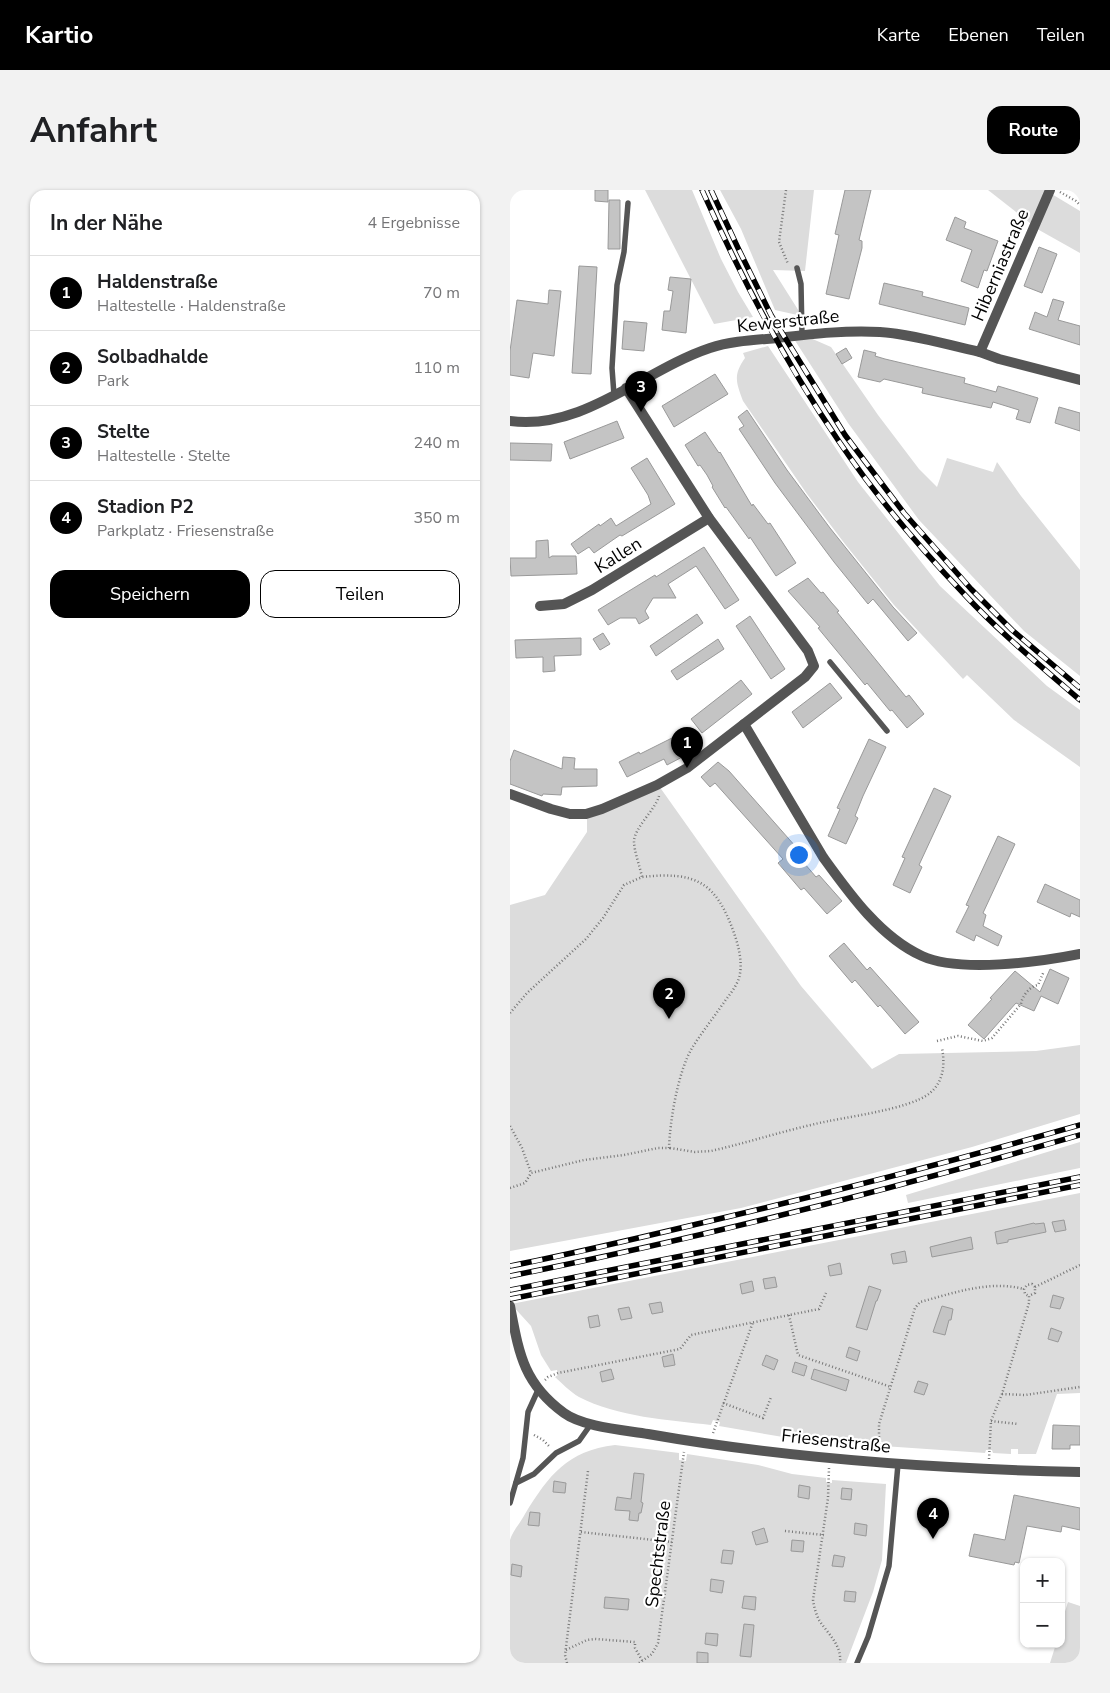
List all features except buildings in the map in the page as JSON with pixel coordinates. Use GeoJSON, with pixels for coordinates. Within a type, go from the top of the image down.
{"type":"FeatureCollection","features":[{"type":"Feature","properties":{"kind":"street","name":"Hiberniastraße"},"geometry":{"type":"LineString","coordinates":[[980,352],[1050,190]]}},
{"type":"Feature","properties":{"kind":"street","name":"Kewerstraße"},"geometry":{"type":"LineString","coordinates":[[510,421],[529,423],[560,418],[582,410],[685,358],[711,348],[729,344],[832,332],[885,333],[913,337],[980,352],[999,359],[1080,380]]}},
{"type":"Feature","properties":{"kind":"street"},"geometry":{"type":"LineString","coordinates":[[510,794],[556,811],[570,814],[586,814],[602,809],[687,768],[805,677],[814,666],[808,651],[709,518],[626,388]]}},
{"type":"Feature","properties":{"kind":"street","name":"Kallen"},"geometry":{"type":"LineString","coordinates":[[540,606],[564,604],[592,590],[709,518]]}},
{"type":"Feature","properties":{"kind":"street"},"geometry":{"type":"LineString","coordinates":[[744,724],[823,857],[866,911],[895,939],[922,956],[948,964],[996,964],[1080,954]]}},
{"type":"Feature","properties":{"kind":"street","name":"Friesenstraße"},"geometry":{"type":"LineString","coordinates":[[510,1306],[516,1341],[522,1360],[538,1390],[566,1415],[591,1424],[710,1444],[829,1458],[989,1470],[1080,1472]]}},
{"type":"Feature","properties":{"kind":"lane"},"geometry":{"type":"LineString","coordinates":[[614,395],[612,368],[617,285],[624,252],[628,203]]}},
{"type":"Feature","properties":{"kind":"lane"},"geometry":{"type":"LineString","coordinates":[[797,268],[801,284],[802,335]]}},
{"type":"Feature","properties":{"kind":"lane"},"geometry":{"type":"LineString","coordinates":[[830,662],[886,731]]}},
{"type":"Feature","properties":{"kind":"lane"},"geometry":{"type":"LineString","coordinates":[[510,1503],[523,1458],[528,1412],[538,1390]]}},
{"type":"Feature","properties":{"kind":"lane"},"geometry":{"type":"LineString","coordinates":[[516,1483],[534,1474],[556,1453],[579,1441],[591,1424]]}},
{"type":"Feature","properties":{"kind":"lane"},"geometry":{"type":"LineString","coordinates":[[856,1663],[868,1637],[889,1566],[898,1464]]}},
{"type":"Feature","properties":{"kind":"path"},"geometry":{"type":"LineString","coordinates":[[786,190],[779,242],[789,264],[797,268]]}},
{"type":"Feature","properties":{"kind":"path"},"geometry":{"type":"LineString","coordinates":[[1056,190],[1080,205]]}},
{"type":"Feature","properties":{"kind":"path"},"geometry":{"type":"LineString","coordinates":[[642,877],[634,840],[642,823],[657,803],[660,793],[657,784]]}},
{"type":"Feature","properties":{"kind":"path"},"geometry":{"type":"LineString","coordinates":[[510,1013],[527,992],[586,939],[603,918],[624,884],[642,877],[681,876],[695,880],[711,890],[729,921],[735,937],[740,958],[740,975],[735,987],[692,1048],[674,1102],[669,1148]]}},
{"type":"Feature","properties":{"kind":"path"},"geometry":{"type":"LineString","coordinates":[[937,1041],[958,1036],[983,1041],[992,1038],[1021,1004],[1021,999],[1032,986],[1038,985],[1048,959]]}},
{"type":"Feature","properties":{"kind":"path"},"geometry":{"type":"LineString","coordinates":[[510,1188],[525,1183],[531,1174],[584,1160],[669,1148],[695,1152],[711,1151],[815,1124],[910,1103],[926,1096],[938,1084],[943,1069],[942,1048]]}},
{"type":"Feature","properties":{"kind":"path"},"geometry":{"type":"LineString","coordinates":[[510,1126],[522,1148],[531,1174]]}},
{"type":"Feature","properties":{"kind":"path"},"geometry":{"type":"LineString","coordinates":[[1036,1288],[1080,1266]]}},
{"type":"Feature","properties":{"kind":"path"},"geometry":{"type":"LineString","coordinates":[[1024,1289],[1027,1285],[1032,1284],[1036,1288]]}},
{"type":"Feature","properties":{"kind":"path"},"geometry":{"type":"LineString","coordinates":[[879,1462],[879,1424],[915,1308],[920,1302],[969,1289],[1011,1286],[1024,1289]]}},
{"type":"Feature","properties":{"kind":"path"},"geometry":{"type":"LineString","coordinates":[[1030,1296],[1035,1294],[1036,1288]]}},
{"type":"Feature","properties":{"kind":"path"},"geometry":{"type":"LineString","coordinates":[[1024,1289],[1025,1294],[1030,1296]]}},
{"type":"Feature","properties":{"kind":"path"},"geometry":{"type":"LineString","coordinates":[[538,1390],[548,1377],[558,1373],[680,1349],[691,1335],[819,1309],[826,1292]]}},
{"type":"Feature","properties":{"kind":"path"},"geometry":{"type":"LineString","coordinates":[[989,1470],[991,1421],[1002,1394],[1030,1296]]}},
{"type":"Feature","properties":{"kind":"path"},"geometry":{"type":"LineString","coordinates":[[789,1315],[798,1355],[891,1387]]}},
{"type":"Feature","properties":{"kind":"path"},"geometry":{"type":"LineString","coordinates":[[710,1444],[723,1403],[754,1322]]}},
{"type":"Feature","properties":{"kind":"path"},"geometry":{"type":"LineString","coordinates":[[1002,1394],[1025,1395],[1080,1387]]}},
{"type":"Feature","properties":{"kind":"path"},"geometry":{"type":"LineString","coordinates":[[723,1403],[763,1418],[771,1398]]}},
{"type":"Feature","properties":{"kind":"path"},"geometry":{"type":"LineString","coordinates":[[991,1421],[1018,1424]]}},
{"type":"Feature","properties":{"kind":"path"},"geometry":{"type":"LineString","coordinates":[[526,1431],[543,1440],[556,1453]]}},
{"type":"Feature","properties":{"kind":"path","name":"Spechtstraße"},"geometry":{"type":"LineString","coordinates":[[641,1662],[652,1654],[658,1643],[685,1440]]}},
{"type":"Feature","properties":{"kind":"path"},"geometry":{"type":"LineString","coordinates":[[829,1458],[828,1498],[824,1535],[813,1600],[819,1620],[837,1645],[840,1663]]}},
{"type":"Feature","properties":{"kind":"path"},"geometry":{"type":"LineString","coordinates":[[567,1663],[566,1650],[588,1471]]}},
{"type":"Feature","properties":{"kind":"path"},"geometry":{"type":"LineString","coordinates":[[785,1531],[824,1535]]}},
{"type":"Feature","properties":{"kind":"path"},"geometry":{"type":"LineString","coordinates":[[581,1532],[672,1542]]}},
{"type":"Feature","properties":{"kind":"path"},"geometry":{"type":"LineString","coordinates":[[566,1650],[587,1640],[595,1639],[635,1642],[635,1648],[641,1662]]}},
{"type":"Feature","properties":{"kind":"shaded area"},"geometry":{"type":"Polygon","coordinates":[[[645,190],[692,190],[721,259],[753,317],[714,324],[645,190]]]}},
{"type":"Feature","properties":{"kind":"shaded area"},"geometry":{"type":"Polygon","coordinates":[[[720,190],[814,190],[805,271],[773,270],[802,316],[775,310],[741,229],[720,190]]]}},
{"type":"Feature","properties":{"kind":"shaded area"},"geometry":{"type":"Polygon","coordinates":[[[988,190],[1045,190],[1080,211],[1080,253],[1039,230],[988,190]]]}},
{"type":"Feature","properties":{"kind":"shaded area"},"geometry":{"type":"Polygon","coordinates":[[[808,337],[831,347],[878,415],[919,469],[937,487],[947,458],[993,472],[997,462],[1021,496],[1080,570],[1080,676],[1024,631],[919,520],[848,423],[794,339],[808,337]]]}},
{"type":"Feature","properties":{"kind":"shaded area"},"geometry":{"type":"Polygon","coordinates":[[[768,346],[858,482],[940,586],[1047,686],[1080,710],[1080,767],[1014,720],[967,675],[963,679],[894,605],[807,494],[743,401],[739,389],[737,374],[745,358],[743,353],[768,346]]]}},
{"type":"Feature","properties":{"kind":"shaded area"},"geometry":{"type":"Polygon","coordinates":[[[659,786],[801,986],[872,1069],[899,1054],[1036,1051],[1080,1045],[1080,1114],[972,1147],[741,1208],[510,1251],[510,905],[545,895],[587,832],[587,814],[659,786]]]}},
{"type":"Feature","properties":{"kind":"shaded area"},"geometry":{"type":"Polygon","coordinates":[[[1080,1142],[1080,1168],[908,1203],[906,1195],[1080,1142]]]}},
{"type":"Feature","properties":{"kind":"shaded area"},"geometry":{"type":"Polygon","coordinates":[[[1080,1193],[1080,1393],[1057,1394],[1036,1454],[1018,1454],[1018,1449],[1011,1449],[1011,1454],[993,1453],[992,1450],[986,1450],[985,1453],[883,1446],[882,1442],[875,1441],[875,1445],[783,1437],[719,1426],[720,1422],[713,1420],[711,1425],[644,1417],[610,1409],[579,1397],[555,1377],[558,1375],[557,1370],[551,1371],[541,1355],[531,1326],[511,1304],[1080,1193]]]}},
{"type":"Feature","properties":{"kind":"shaded area"},"geometry":{"type":"Polygon","coordinates":[[[615,1445],[679,1453],[679,1460],[686,1461],[687,1454],[758,1465],[792,1474],[826,1478],[826,1482],[832,1483],[832,1480],[886,1484],[882,1560],[873,1592],[846,1663],[510,1663],[511,1537],[542,1488],[561,1467],[584,1453],[615,1445]]]}},
{"type":"Feature","properties":{"kind":"shaded area"},"geometry":{"type":"Polygon","coordinates":[[[1068,1602],[1080,1606],[1080,1663],[1050,1663],[1055,1648],[1065,1648],[1065,1611],[1068,1602]]]}},
{"type":"Feature","properties":{"kind":"railway"},"geometry":{"type":"LineString","coordinates":[[702,190],[748,287],[799,380],[867,481],[914,539],[978,609],[1080,700]]}},
{"type":"Feature","properties":{"kind":"railway"},"geometry":{"type":"LineString","coordinates":[[711,190],[771,315],[845,435],[904,513],[971,589],[1012,630],[1080,688]]}},
{"type":"Feature","properties":{"kind":"railway"},"geometry":{"type":"LineString","coordinates":[[510,1266],[610,1245],[803,1199],[1080,1125]]}},
{"type":"Feature","properties":{"kind":"railway"},"geometry":{"type":"LineString","coordinates":[[510,1276],[654,1246],[796,1212],[1080,1135]]}},
{"type":"Feature","properties":{"kind":"railway"},"geometry":{"type":"LineString","coordinates":[[510,1290],[1080,1177]]}},
{"type":"Feature","properties":{"kind":"railway"},"geometry":{"type":"LineString","coordinates":[[510,1299],[1080,1185]]}},
{"type":"Feature","properties":{"kind":"place","name":"Stelte"},"geometry":{"type":"Point","coordinates":[641,412]}},
{"type":"Feature","properties":{"kind":"place","name":"Haldenstraße"},"geometry":{"type":"Point","coordinates":[687,768]}},
{"type":"Feature","properties":{"kind":"place","name":"Solbadhalde"},"geometry":{"type":"Point","coordinates":[669,1019]}},
{"type":"Feature","properties":{"kind":"place","name":"Stadion P2"},"geometry":{"type":"Point","coordinates":[933,1539]}}]}
